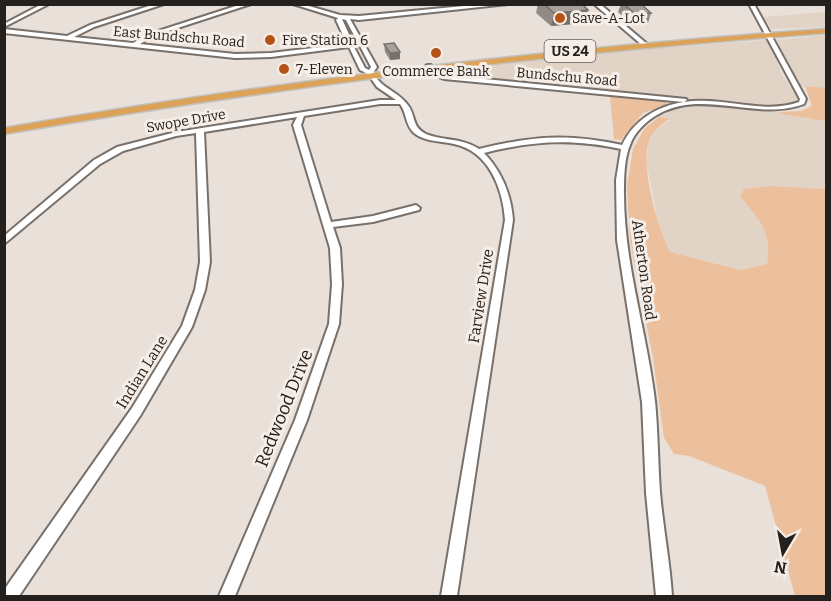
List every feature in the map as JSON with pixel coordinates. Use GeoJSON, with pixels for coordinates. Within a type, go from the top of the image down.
{"type":"FeatureCollection","features":[{"type":"Feature","properties":{"kind":"highway","name":"US 24"},"geometry":{"type":"LineString","coordinates":[[4,131],[183,100],[370,73],[644,44],[826,31]]}},
{"type":"Feature","properties":{"kind":"street"},"geometry":{"type":"LineString","coordinates":[[4,26],[46,4]]}},
{"type":"Feature","properties":{"kind":"street"},"geometry":{"type":"LineString","coordinates":[[67,38],[92,26],[162,4]]}},
{"type":"Feature","properties":{"kind":"street"},"geometry":{"type":"LineString","coordinates":[[134,45],[151,35],[249,4]]}},
{"type":"Feature","properties":{"kind":"street"},"geometry":{"type":"LineString","coordinates":[[295,4],[359,18],[506,4]]}},
{"type":"Feature","properties":{"kind":"street"},"geometry":{"type":"LineString","coordinates":[[597,4],[644,44]]}},
{"type":"Feature","properties":{"kind":"street"},"geometry":{"type":"LineString","coordinates":[[752,4],[771,35]]}},
{"type":"Feature","properties":{"kind":"street"},"geometry":{"type":"LineString","coordinates":[[342,16],[348,19],[374,67],[370,73]]}},
{"type":"Feature","properties":{"kind":"street"},"geometry":{"type":"LineString","coordinates":[[342,16],[339,20],[362,69],[370,73],[377,85],[402,102]]}},
{"type":"Feature","properties":{"kind":"street","name":"East Bundschu Road"},"geometry":{"type":"LineString","coordinates":[[4,31],[258,56],[361,44]]}},
{"type":"Feature","properties":{"kind":"street","name":"Atherton Road"},"geometry":{"type":"LineString","coordinates":[[664,597],[653,494],[648,391],[623,246],[620,201],[625,148],[640,125],[663,109],[708,102],[779,108],[793,107],[802,103],[803,99],[781,65],[771,35]]}},
{"type":"Feature","properties":{"kind":"street"},"geometry":{"type":"LineString","coordinates":[[356,56],[366,54]]}},
{"type":"Feature","properties":{"kind":"street","name":"Bundschu Road"},"geometry":{"type":"LineString","coordinates":[[429,66],[433,73],[444,77],[708,102]]}},
{"type":"Feature","properties":{"kind":"street","name":"Swope Drive"},"geometry":{"type":"LineString","coordinates":[[4,241],[105,156],[148,140],[200,130],[301,117],[308,113],[402,102]]}},
{"type":"Feature","properties":{"kind":"street","name":"Farview Drive"},"geometry":{"type":"LineString","coordinates":[[402,102],[410,109],[410,124],[416,130],[462,143],[478,152],[502,183],[509,202],[509,220],[449,597]]}},
{"type":"Feature","properties":{"kind":"street","name":"Redwood Drive"},"geometry":{"type":"LineString","coordinates":[[227,597],[301,420],[334,324],[335,257],[328,225],[297,125],[301,117]]}},
{"type":"Feature","properties":{"kind":"street","name":"Indian Lane"},"geometry":{"type":"LineString","coordinates":[[10,597],[136,412],[187,327],[200,290],[205,262],[200,130]]}},
{"type":"Feature","properties":{"kind":"street"},"geometry":{"type":"LineString","coordinates":[[478,152],[556,137],[581,139],[625,148]]}},
{"type":"Feature","properties":{"kind":"street"},"geometry":{"type":"LineString","coordinates":[[328,225],[373,219],[416,208]]}},
{"type":"Feature","properties":{"kind":"shaded area"},"geometry":{"type":"Polygon","coordinates":[[[826,12],[826,27],[772,29],[763,17],[826,12]]]}},
{"type":"Feature","properties":{"kind":"shaded area"},"geometry":{"type":"Polygon","coordinates":[[[826,35],[826,88],[799,86],[785,66],[777,40],[826,35]]]}},
{"type":"Feature","properties":{"kind":"shaded area"},"geometry":{"type":"Polygon","coordinates":[[[766,40],[770,43],[781,73],[798,98],[793,103],[774,106],[446,76],[437,71],[570,55],[766,40]]]}},
{"type":"Feature","properties":{"kind":"shaded area"},"geometry":{"type":"Polygon","coordinates":[[[805,86],[826,88],[826,121],[781,114],[780,112],[801,111],[812,106],[805,86]]]}},
{"type":"Feature","properties":{"kind":"shaded area"},"geometry":{"type":"Polygon","coordinates":[[[610,96],[668,104],[643,113],[621,140],[614,139],[610,96]]]}},
{"type":"Feature","properties":{"kind":"shaded area"},"geometry":{"type":"Polygon","coordinates":[[[699,106],[780,112],[826,121],[826,189],[771,186],[744,190],[740,196],[758,219],[770,240],[767,264],[740,270],[669,252],[660,232],[647,165],[648,142],[654,132],[669,120],[659,117],[670,110],[699,106]]]}},
{"type":"Feature","properties":{"kind":"shaded area"},"geometry":{"type":"Polygon","coordinates":[[[659,117],[669,119],[649,139],[647,169],[656,214],[670,252],[740,270],[767,264],[766,234],[759,220],[740,196],[744,189],[771,186],[826,189],[826,596],[795,596],[765,486],[689,456],[674,454],[664,438],[653,358],[630,241],[627,186],[633,149],[644,129],[659,117]]]}},
{"type":"Feature","properties":{"kind":"building"},"geometry":{"type":"Polygon","coordinates":[[[544,4],[582,4],[588,10],[554,13],[544,4]]]}},
{"type":"Feature","properties":{"kind":"building"},"geometry":{"type":"Polygon","coordinates":[[[624,4],[641,4],[651,13],[635,14],[624,4]]]}},
{"type":"Feature","properties":{"kind":"building"},"geometry":{"type":"Polygon","coordinates":[[[394,43],[400,52],[390,53],[384,44],[394,43]]]}},
{"type":"Feature","properties":{"kind":"place","name":"Save-A-Lot"},"geometry":{"type":"Point","coordinates":[560,18]}},
{"type":"Feature","properties":{"kind":"place","name":"Fire Station 6"},"geometry":{"type":"Point","coordinates":[270,40]}},
{"type":"Feature","properties":{"kind":"place","name":"Commerce Bank"},"geometry":{"type":"Point","coordinates":[436,53]}},
{"type":"Feature","properties":{"kind":"place","name":"7-Eleven"},"geometry":{"type":"Point","coordinates":[284,69]}}]}
